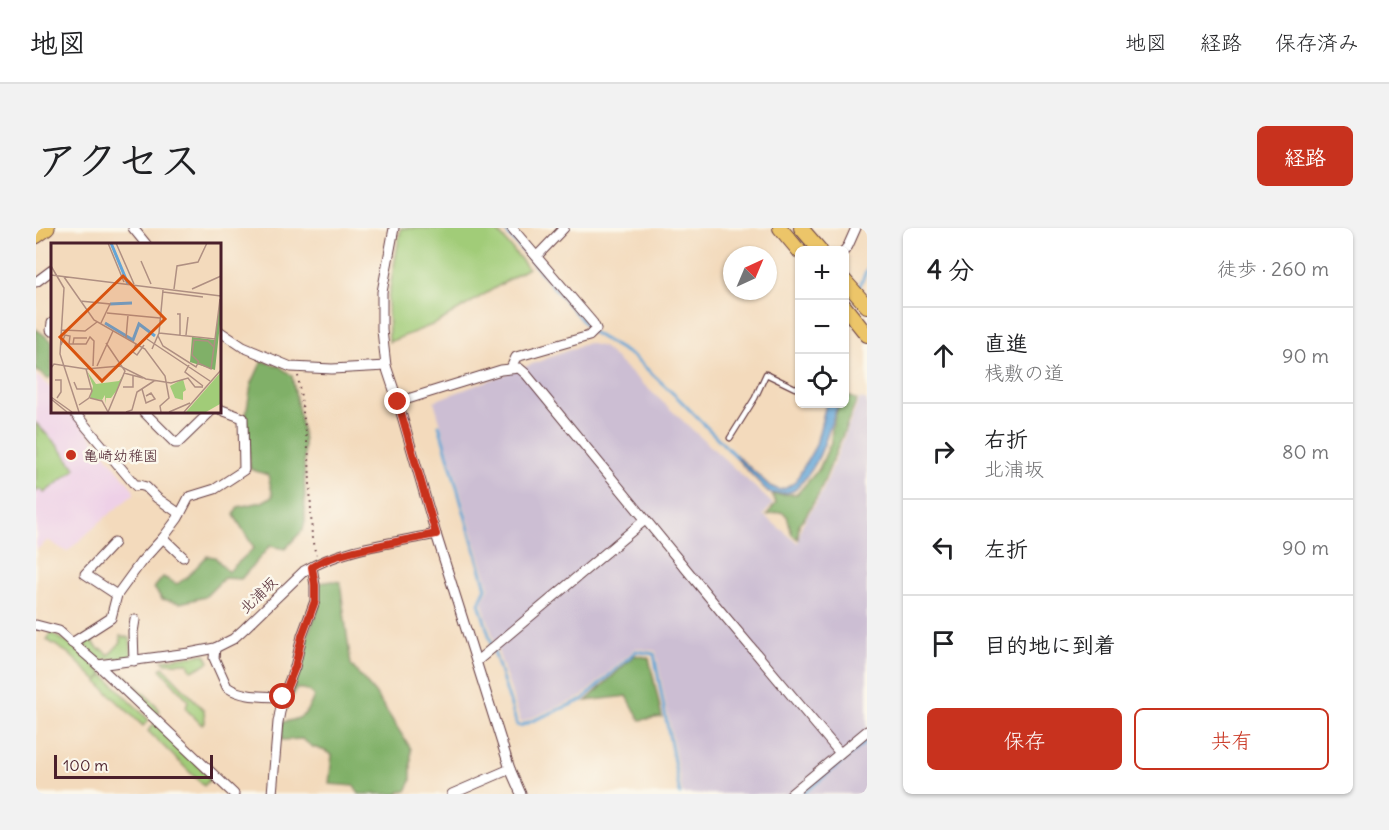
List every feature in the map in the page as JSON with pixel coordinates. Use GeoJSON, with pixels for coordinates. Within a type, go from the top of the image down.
{"type":"FeatureCollection","features":[{"type":"Feature","properties":{"kind":"highway"},"geometry":{"type":"LineString","coordinates":[[36,236],[47,228]]}},
{"type":"Feature","properties":{"kind":"main road"},"geometry":{"type":"LineString","coordinates":[[780,228],[795,246]]}},
{"type":"Feature","properties":{"kind":"main road"},"geometry":{"type":"LineString","coordinates":[[801,228],[817,246]]}},
{"type":"Feature","properties":{"kind":"main road"},"geometry":{"type":"LineString","coordinates":[[849,284],[863,302]]}},
{"type":"Feature","properties":{"kind":"main road"},"geometry":{"type":"LineString","coordinates":[[849,312],[867,334]]}},
{"type":"Feature","properties":{"kind":"street"},"geometry":{"type":"LineString","coordinates":[[133,228],[145,243]]}},
{"type":"Feature","properties":{"kind":"street"},"geometry":{"type":"LineString","coordinates":[[394,228],[382,292],[382,330],[386,366],[510,769],[521,794]]}},
{"type":"Feature","properties":{"kind":"street"},"geometry":{"type":"LineString","coordinates":[[511,368],[516,357],[589,336],[596,328],[594,322],[512,228]]}},
{"type":"Feature","properties":{"kind":"street"},"geometry":{"type":"LineString","coordinates":[[537,256],[564,228]]}},
{"type":"Feature","properties":{"kind":"street"},"geometry":{"type":"LineString","coordinates":[[848,246],[856,228]]}},
{"type":"Feature","properties":{"kind":"street"},"geometry":{"type":"LineString","coordinates":[[36,282],[51,271]]}},
{"type":"Feature","properties":{"kind":"street"},"geometry":{"type":"LineString","coordinates":[[220,332],[243,347],[291,367],[332,369],[386,366]]}},
{"type":"Feature","properties":{"kind":"street"},"geometry":{"type":"LineString","coordinates":[[398,402],[501,370],[519,368],[840,753]]}},
{"type":"Feature","properties":{"kind":"street"},"geometry":{"type":"LineString","coordinates":[[72,642],[111,618],[117,595],[178,518],[189,497],[215,489],[244,470],[243,418],[220,409]]}},
{"type":"Feature","properties":{"kind":"street"},"geometry":{"type":"LineString","coordinates":[[74,412],[136,486],[146,487],[180,514]]}},
{"type":"Feature","properties":{"kind":"street"},"geometry":{"type":"LineString","coordinates":[[144,412],[178,444],[210,412]]}},
{"type":"Feature","properties":{"kind":"street"},"geometry":{"type":"LineString","coordinates":[[477,661],[645,520]]}},
{"type":"Feature","properties":{"kind":"street","name":"北浦坂"},"geometry":{"type":"LineString","coordinates":[[98,665],[215,648],[233,639],[304,571],[315,565],[335,556],[436,534]]}},
{"type":"Feature","properties":{"kind":"street"},"geometry":{"type":"LineString","coordinates":[[163,538],[183,557]]}},
{"type":"Feature","properties":{"kind":"street"},"geometry":{"type":"LineString","coordinates":[[114,543],[85,574],[117,595]]}},
{"type":"Feature","properties":{"kind":"street"},"geometry":{"type":"LineString","coordinates":[[272,794],[278,723],[283,697],[295,667],[302,636],[315,601],[315,565]]}},
{"type":"Feature","properties":{"kind":"street"},"geometry":{"type":"LineString","coordinates":[[134,661],[135,620]]}},
{"type":"Feature","properties":{"kind":"street"},"geometry":{"type":"LineString","coordinates":[[36,625],[59,631],[72,642],[234,794]]}},
{"type":"Feature","properties":{"kind":"street"},"geometry":{"type":"LineString","coordinates":[[215,648],[214,658],[227,687],[241,695],[283,697]]}},
{"type":"Feature","properties":{"kind":"street"},"geometry":{"type":"LineString","coordinates":[[791,794],[867,731]]}},
{"type":"Feature","properties":{"kind":"street"},"geometry":{"type":"LineString","coordinates":[[452,794],[510,769]]}},
{"type":"Feature","properties":{"kind":"lane"},"geometry":{"type":"LineString","coordinates":[[730,438],[755,398],[766,374],[795,388]]}},
{"type":"Feature","properties":{"kind":"path"},"geometry":{"type":"LineString","coordinates":[[296,367],[309,456],[315,565]]}},
{"type":"Feature","properties":{"kind":"shaded area"},"geometry":{"type":"Polygon","coordinates":[[[588,343],[603,347],[773,504],[763,515],[798,543],[802,525],[822,493],[860,398],[867,401],[867,794],[683,794],[656,651],[636,648],[581,697],[521,722],[482,602],[489,588],[434,401],[588,343]]]}},
{"type":"Feature","properties":{"kind":"shaded area","name":"亀崎幼稚園"},"geometry":{"type":"Polygon","coordinates":[[[36,375],[51,388],[51,412],[72,412],[133,489],[134,494],[67,552],[48,540],[36,550],[36,375]]]}},
{"type":"Feature","properties":{"kind":"green space"},"geometry":{"type":"Polygon","coordinates":[[[401,228],[495,228],[528,268],[437,323],[389,342],[388,299],[401,228]]]}},
{"type":"Feature","properties":{"kind":"green space"},"geometry":{"type":"Polygon","coordinates":[[[36,329],[51,340],[51,377],[48,379],[36,370],[36,329]]]}},
{"type":"Feature","properties":{"kind":"green space"},"geometry":{"type":"Polygon","coordinates":[[[262,361],[279,366],[292,376],[304,440],[305,521],[303,530],[285,549],[270,546],[241,579],[224,578],[205,597],[180,603],[162,599],[154,588],[163,577],[177,584],[207,556],[215,557],[228,572],[254,548],[234,515],[238,507],[262,502],[273,496],[268,475],[250,469],[246,415],[251,385],[262,361]]]}},
{"type":"Feature","properties":{"kind":"green space"},"geometry":{"type":"Polygon","coordinates":[[[849,396],[857,400],[819,494],[799,523],[798,539],[792,535],[787,516],[781,512],[767,515],[776,503],[772,495],[797,494],[819,469],[831,442],[838,408],[849,408],[849,396]]]}},
{"type":"Feature","properties":{"kind":"green space"},"geometry":{"type":"Polygon","coordinates":[[[36,423],[76,469],[44,493],[40,489],[36,492],[36,423]]]}},
{"type":"Feature","properties":{"kind":"green space"},"geometry":{"type":"Polygon","coordinates":[[[340,582],[351,665],[375,693],[411,749],[411,781],[406,791],[399,792],[399,794],[359,794],[354,786],[329,784],[332,755],[313,747],[302,739],[282,740],[282,722],[294,720],[303,715],[314,696],[302,689],[296,689],[293,696],[290,695],[301,665],[308,633],[317,613],[319,583],[340,582]]]}},
{"type":"Feature","properties":{"kind":"green space"},"geometry":{"type":"Polygon","coordinates":[[[51,633],[74,646],[103,674],[97,681],[68,653],[47,640],[51,633]]]}},
{"type":"Feature","properties":{"kind":"green space"},"geometry":{"type":"Polygon","coordinates":[[[90,634],[95,638],[92,642],[109,655],[121,642],[120,636],[130,638],[132,657],[99,660],[82,643],[82,639],[90,634]]]}},
{"type":"Feature","properties":{"kind":"green space"},"geometry":{"type":"Polygon","coordinates":[[[205,654],[209,662],[191,670],[188,663],[166,663],[162,660],[205,654]]]}},
{"type":"Feature","properties":{"kind":"green space"},"geometry":{"type":"Polygon","coordinates":[[[635,655],[649,658],[662,717],[640,720],[627,696],[586,701],[635,655]]]}},
{"type":"Feature","properties":{"kind":"green space"},"geometry":{"type":"Polygon","coordinates":[[[163,667],[204,710],[205,722],[202,725],[186,709],[188,700],[160,669],[163,667]]]}},
{"type":"Feature","properties":{"kind":"green space"},"geometry":{"type":"Polygon","coordinates":[[[124,674],[130,680],[128,682],[133,687],[135,685],[156,705],[160,712],[156,715],[122,681],[121,677],[124,674]]]}},
{"type":"Feature","properties":{"kind":"green space"},"geometry":{"type":"Polygon","coordinates":[[[104,675],[149,720],[143,726],[97,682],[104,675]]]}},
{"type":"Feature","properties":{"kind":"green space"},"geometry":{"type":"Polygon","coordinates":[[[155,723],[211,778],[204,786],[148,731],[155,723]]]}},
{"type":"Feature","properties":{"kind":"water"},"geometry":{"type":"Polygon","coordinates":[[[825,408],[837,408],[810,473],[793,491],[781,494],[769,493],[736,458],[736,455],[770,486],[779,490],[795,482],[816,445],[825,408]]]}},
{"type":"Feature","properties":{"kind":"waterway"},"geometry":{"type":"LineString","coordinates":[[503,228],[592,332],[634,357],[737,458]]}},
{"type":"Feature","properties":{"kind":"waterway"},"geometry":{"type":"LineString","coordinates":[[858,290],[867,269]]}},
{"type":"Feature","properties":{"kind":"waterway"},"geometry":{"type":"LineString","coordinates":[[439,425],[486,588],[479,603],[517,725],[520,726],[582,700],[636,651],[654,654],[680,794]]}},
{"type":"Feature","properties":{"kind":"waterway"},"geometry":{"type":"LineString","coordinates":[[803,794],[867,741]]}},
{"type":"Feature","properties":{"kind":"place","name":"亀崎幼稚園"},"geometry":{"type":"Point","coordinates":[71,455]}},
{"type":"Feature","properties":{"kind":"route"},"geometry":{"type":"LineString","coordinates":[[283,697],[295,667],[302,636],[315,601],[312,567],[335,556],[436,534],[398,402]]}}]}
